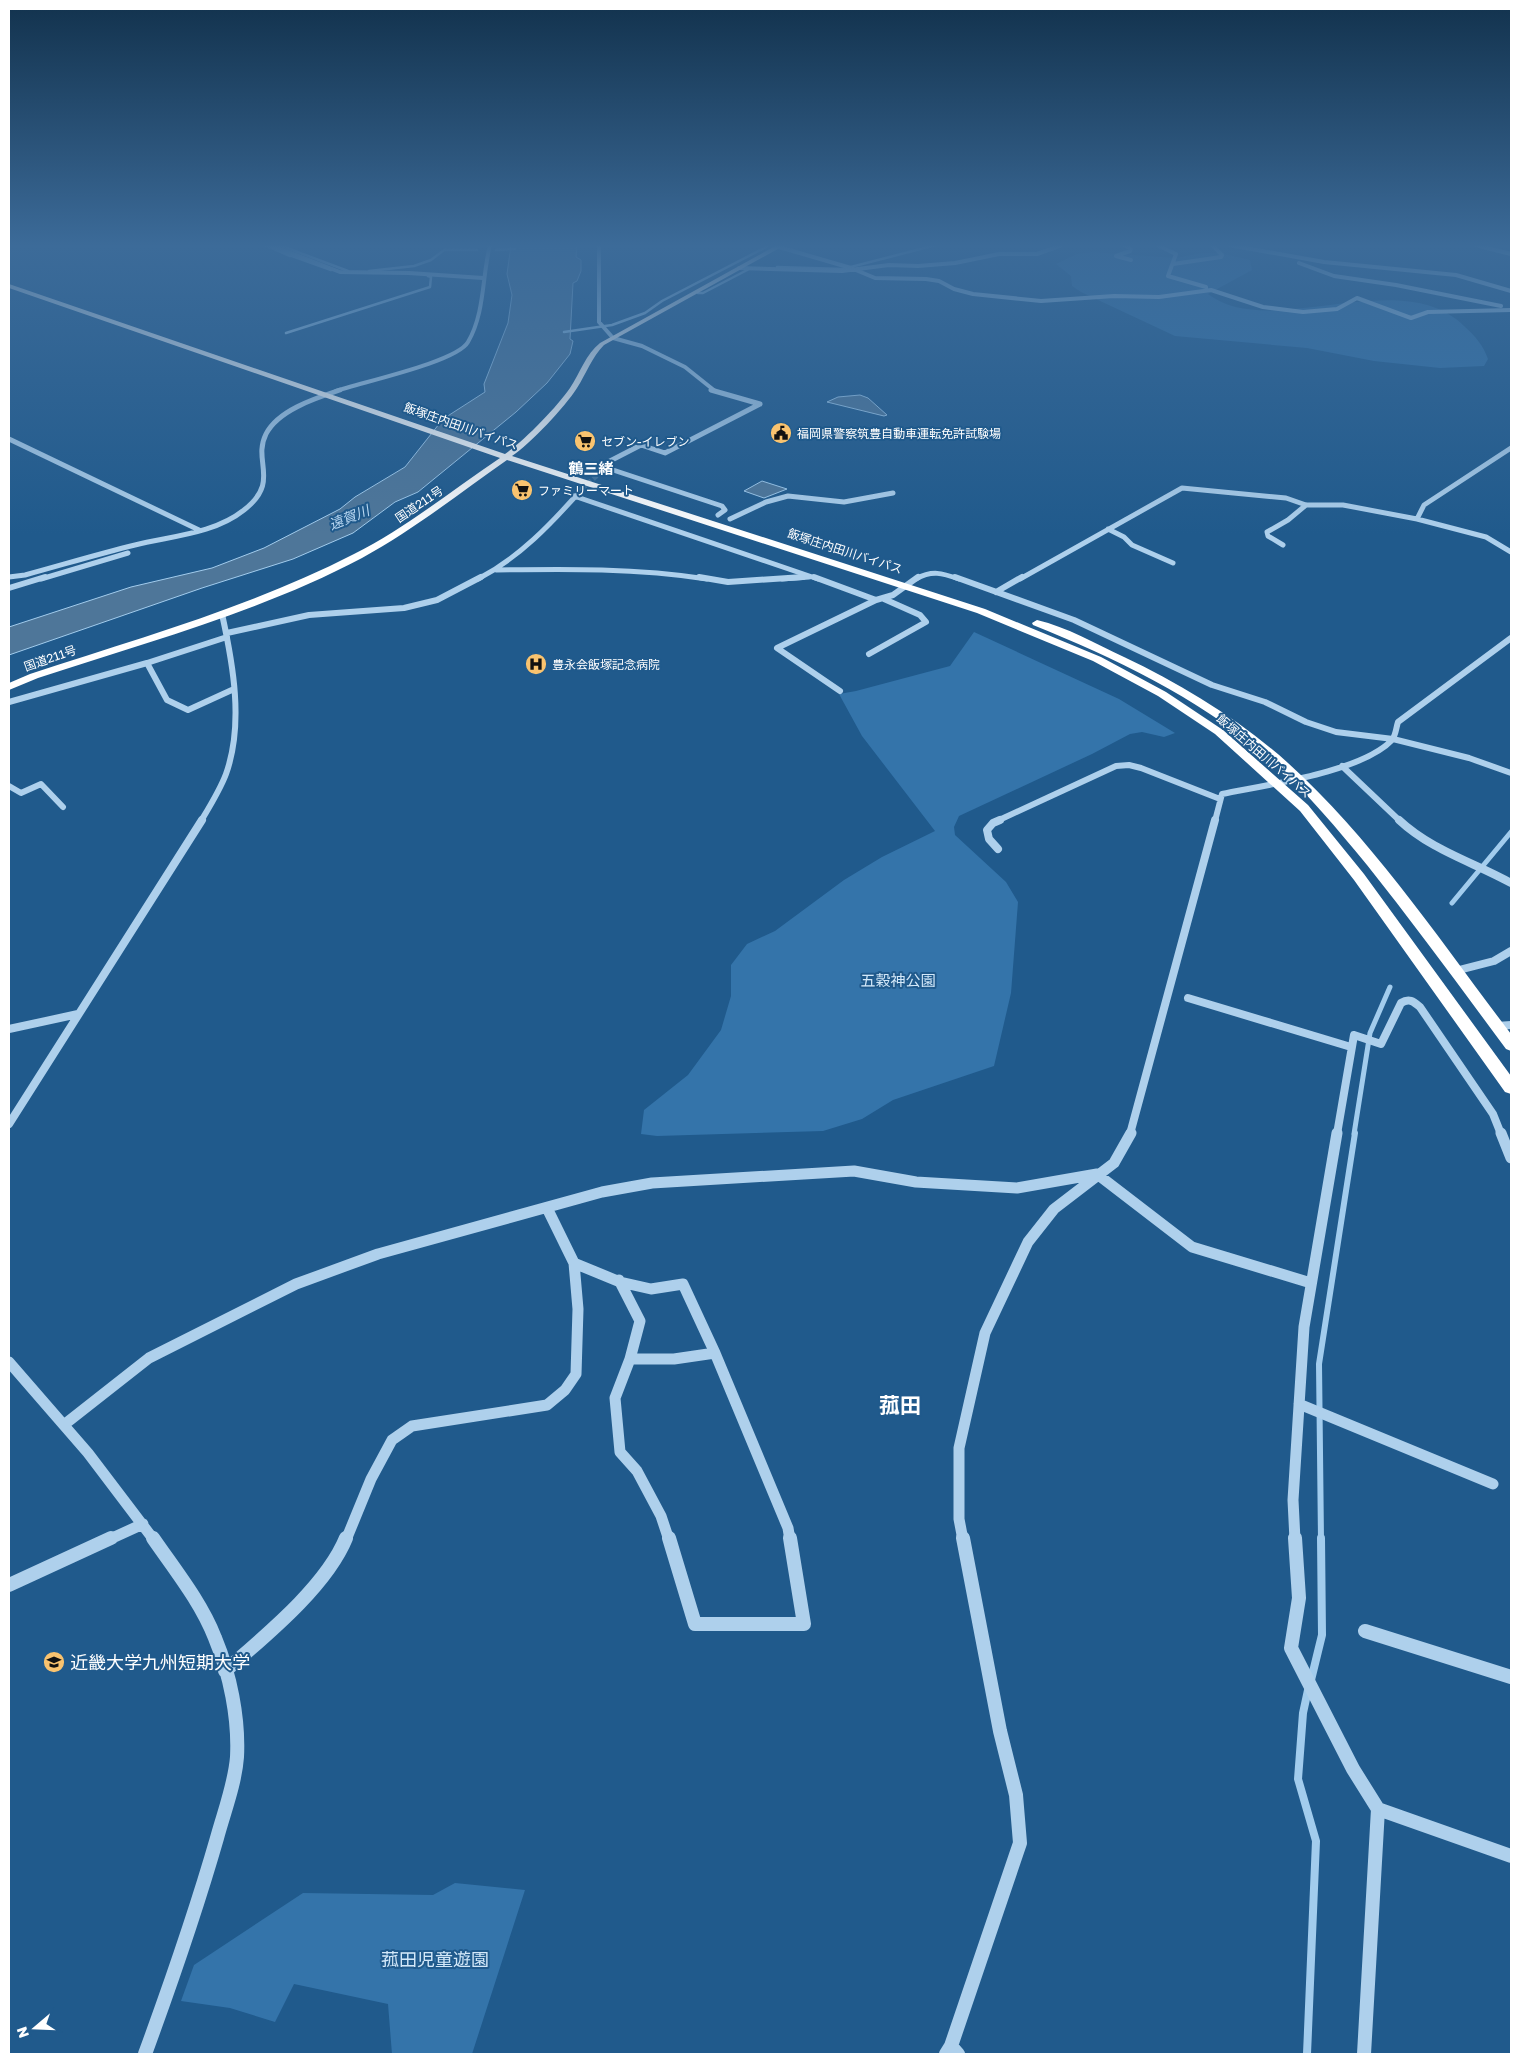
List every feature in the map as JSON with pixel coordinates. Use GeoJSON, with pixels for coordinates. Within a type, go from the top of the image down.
{"type":"FeatureCollection","features":[{"type":"Feature","properties":{"kind":"highway","name":"飯塚庄内田川バイパス"},"geometry":{"type":"LineString","coordinates":[[174,341],[396,419],[484,445]]}},
{"type":"Feature","properties":{"kind":"highway","name":"飯塚庄内田川バイパス"},"geometry":{"type":"LineString","coordinates":[[190,341],[407,415],[509,454],[1012,613],[1119,657],[1178,688],[1268,752],[1326,807],[1360,847],[1511,1045]]}},
{"type":"Feature","properties":{"kind":"highway","name":"国道211号"},"geometry":{"type":"LineString","coordinates":[[9,687],[34,676],[222,614],[289,589],[358,556],[439,505],[509,454],[560,405],[573,389],[595,350],[608,341]]}},
{"type":"Feature","properties":{"kind":"highway","name":"飯塚庄内田川バイパス"},"geometry":{"type":"LineString","coordinates":[[509,454],[718,515],[909,582],[1097,659],[1148,686],[1219,732],[1304,808],[1347,861],[1511,1088]]}},
{"type":"Feature","properties":{"kind":"street"},"geometry":{"type":"LineString","coordinates":[[9,576],[25,574],[199,530],[242,513],[255,501],[264,486],[266,476],[262,444],[265,433],[274,423],[288,413],[328,396],[436,361],[462,348],[469,341]]}},
{"type":"Feature","properties":{"kind":"street"},"geometry":{"type":"LineString","coordinates":[[625,341],[642,346],[685,367],[710,390],[760,404],[665,453],[641,445],[608,462],[605,469],[615,469],[722,506],[725,510],[718,515]]}},
{"type":"Feature","properties":{"kind":"street"},"geometry":{"type":"LineString","coordinates":[[9,439],[199,530]]}},
{"type":"Feature","properties":{"kind":"street"},"geometry":{"type":"LineString","coordinates":[[1417,519],[1424,504],[1511,448]]}},
{"type":"Feature","properties":{"kind":"street"},"geometry":{"type":"LineString","coordinates":[[996,592],[1182,488],[1286,498],[1306,505],[1343,505],[1417,519],[1486,537],[1511,552]]}},
{"type":"Feature","properties":{"kind":"street"},"geometry":{"type":"LineString","coordinates":[[9,702],[147,663],[227,635],[309,615],[344,614],[420,604],[467,586],[495,570],[544,532],[582,489]]}},
{"type":"Feature","properties":{"kind":"street"},"geometry":{"type":"LineString","coordinates":[[730,520],[766,502],[788,496],[844,502],[893,493]]}},
{"type":"Feature","properties":{"kind":"street"},"geometry":{"type":"LineString","coordinates":[[574,496],[813,576],[876,600]]}},
{"type":"Feature","properties":{"kind":"street"},"geometry":{"type":"LineString","coordinates":[[1283,545],[1268,536],[1267,532],[1288,520],[1306,505]]}},
{"type":"Feature","properties":{"kind":"street"},"geometry":{"type":"LineString","coordinates":[[1108,529],[1124,537],[1132,545],[1173,564]]}},
{"type":"Feature","properties":{"kind":"street"},"geometry":{"type":"LineString","coordinates":[[9,588],[124,554],[162,539]]}},
{"type":"Feature","properties":{"kind":"street"},"geometry":{"type":"LineString","coordinates":[[495,570],[604,568],[670,573],[728,582],[813,576]]}},
{"type":"Feature","properties":{"kind":"street"},"geometry":{"type":"LineString","coordinates":[[840,691],[777,648],[876,600],[884,599],[924,572],[940,572],[1074,620],[1212,685],[1265,702],[1306,722],[1336,732],[1366,738],[1393,739],[1469,758],[1511,773]]}},
{"type":"Feature","properties":{"kind":"street"},"geometry":{"type":"LineString","coordinates":[[869,654],[926,622],[920,615],[884,599]]}},
{"type":"Feature","properties":{"kind":"street"},"geometry":{"type":"LineString","coordinates":[[9,1124],[203,818],[226,774],[232,755],[234,689],[227,635],[222,614]]}},
{"type":"Feature","properties":{"kind":"street"},"geometry":{"type":"LineString","coordinates":[[952,2052],[1020,1844],[1016,1795],[1000,1731],[959,1519],[959,1448],[985,1333],[1028,1242],[1054,1209],[1096,1174],[1114,1163],[1130,1136],[1222,794],[1342,766],[1379,750],[1393,739],[1398,722],[1511,638]]}},
{"type":"Feature","properties":{"kind":"street"},"geometry":{"type":"LineString","coordinates":[[147,663],[167,700],[188,710],[234,689]]}},
{"type":"Feature","properties":{"kind":"street"},"geometry":{"type":"LineString","coordinates":[[998,849],[989,839],[987,830],[993,823],[1116,766],[1129,765],[1141,768],[1220,799]]}},
{"type":"Feature","properties":{"kind":"street"},"geometry":{"type":"LineString","coordinates":[[1342,766],[1413,833],[1433,846],[1476,864],[1511,883]]}},
{"type":"Feature","properties":{"kind":"street"},"geometry":{"type":"LineString","coordinates":[[9,786],[21,793],[40,784],[63,807]]}},
{"type":"Feature","properties":{"kind":"street"},"geometry":{"type":"LineString","coordinates":[[1455,971],[1494,961],[1511,951]]}},
{"type":"Feature","properties":{"kind":"street"},"geometry":{"type":"LineString","coordinates":[[1188,998],[1351,1047]]}},
{"type":"Feature","properties":{"kind":"street"},"geometry":{"type":"LineString","coordinates":[[1364,2054],[1378,1809],[1353,1769],[1297,1663],[1291,1648],[1299,1598],[1293,1500],[1304,1327],[1354,1035],[1381,1044],[1401,1003],[1406,1000],[1413,1001],[1420,1007],[1493,1114],[1511,1158]]}},
{"type":"Feature","properties":{"kind":"street"},"geometry":{"type":"LineString","coordinates":[[9,1029],[78,1014]]}},
{"type":"Feature","properties":{"kind":"street"},"geometry":{"type":"LineString","coordinates":[[1497,1026],[1511,1025]]}},
{"type":"Feature","properties":{"kind":"street"},"geometry":{"type":"LineString","coordinates":[[65,1424],[149,1358],[296,1284],[378,1254],[602,1192],[652,1183],[854,1170],[916,1182],[1017,1188],[1096,1174],[1120,1188],[1178,1238],[1192,1247],[1311,1284]]}},
{"type":"Feature","properties":{"kind":"street"},"geometry":{"type":"LineString","coordinates":[[225,1671],[289,1615],[322,1576],[344,1544],[371,1479],[392,1440],[412,1426],[547,1405],[565,1390],[576,1374],[578,1309],[574,1262],[547,1208]]}},
{"type":"Feature","properties":{"kind":"street"},"geometry":{"type":"LineString","coordinates":[[574,1262],[641,1288],[666,1288],[683,1284],[715,1353],[788,1528],[804,1624],[695,1624],[680,1569],[661,1516],[637,1471],[620,1452],[615,1398],[630,1360],[640,1321],[620,1280]]}},
{"type":"Feature","properties":{"kind":"street"},"geometry":{"type":"LineString","coordinates":[[630,1360],[674,1360],[715,1353]]}},
{"type":"Feature","properties":{"kind":"street"},"geometry":{"type":"LineString","coordinates":[[9,1362],[65,1424],[144,1524],[194,1596],[211,1628],[225,1671],[235,1718],[237,1757],[203,1890],[145,2054]]}},
{"type":"Feature","properties":{"kind":"street"},"geometry":{"type":"LineString","coordinates":[[1298,1404],[1493,1484]]}},
{"type":"Feature","properties":{"kind":"street"},"geometry":{"type":"LineString","coordinates":[[9,1585],[144,1524]]}},
{"type":"Feature","properties":{"kind":"street"},"geometry":{"type":"LineString","coordinates":[[1365,1631],[1511,1677]]}},
{"type":"Feature","properties":{"kind":"street"},"geometry":{"type":"LineString","coordinates":[[1378,1809],[1511,1856]]}},
{"type":"Feature","properties":{"kind":"green space"},"geometry":{"type":"Polygon","coordinates":[[[1233,341],[1478,341],[1488,359],[1484,366],[1440,368],[1374,361],[1307,348],[1233,341]]]}},
{"type":"Feature","properties":{"kind":"green space","name":"五穀神公園"},"geometry":{"type":"Polygon","coordinates":[[[974,632],[1119,699],[1175,733],[1164,737],[1142,732],[1130,734],[1092,754],[959,816],[954,827],[955,835],[1006,882],[1018,902],[1011,993],[994,1066],[893,1100],[862,1119],[823,1131],[657,1136],[641,1134],[644,1110],[688,1075],[721,1030],[731,996],[731,965],[747,944],[775,931],[844,880],[882,857],[935,831],[862,736],[839,694],[950,666],[974,632]]]}},
{"type":"Feature","properties":{"kind":"green space","name":"菰田児童遊園"},"geometry":{"type":"Polygon","coordinates":[[[455,1883],[525,1890],[472,2054],[392,2054],[388,2004],[294,1984],[275,2022],[230,2008],[181,2001],[194,1965],[303,1893],[433,1895],[455,1883]]]}},
{"type":"Feature","properties":{"kind":"water","name":"遠賀川"},"geometry":{"type":"Polygon","coordinates":[[[501,341],[573,341],[570,354],[547,383],[516,412],[418,492],[395,502],[353,533],[293,559],[202,588],[9,655],[9,627],[131,587],[212,568],[264,548],[340,509],[355,497],[405,467],[443,419],[485,392],[484,384],[501,341]]]}},
{"type":"Feature","properties":{"kind":"water"},"geometry":{"type":"Polygon","coordinates":[[[860,395],[868,398],[887,415],[884,416],[827,402],[838,397],[860,395]]]}},
{"type":"Feature","properties":{"kind":"water"},"geometry":{"type":"Polygon","coordinates":[[[762,481],[787,489],[764,498],[744,491],[762,481]]]}},
{"type":"Feature","properties":{"kind":"waterway"},"geometry":{"type":"LineString","coordinates":[[1452,903],[1511,832]]}},
{"type":"Feature","properties":{"kind":"waterway"},"geometry":{"type":"LineString","coordinates":[[1354,1134],[1370,1033],[1390,987]]}},
{"type":"Feature","properties":{"kind":"waterway"},"geometry":{"type":"LineString","coordinates":[[1321,1540],[1319,1364],[1355,1133]]}},
{"type":"Feature","properties":{"kind":"waterway"},"geometry":{"type":"LineString","coordinates":[[1311,1680],[1322,1635],[1321,1538]]}},
{"type":"Feature","properties":{"kind":"waterway"},"geometry":{"type":"LineString","coordinates":[[1307,2054],[1316,1841],[1298,1779],[1303,1713],[1308,1690]]}},
{"type":"Feature","properties":{"kind":"tunnel"},"geometry":{"type":"LineString","coordinates":[[582,489],[603,470]]}},
{"type":"Feature","properties":{"kind":"place","name":"福岡県警察筑豊自動車運転免許試験場"},"geometry":{"type":"Point","coordinates":[781,433]}},
{"type":"Feature","properties":{"kind":"place","name":"セブン-イレブン"},"geometry":{"type":"Point","coordinates":[585,441]}},
{"type":"Feature","properties":{"kind":"place","name":"ファミリーマート"},"geometry":{"type":"Point","coordinates":[522,490]}},
{"type":"Feature","properties":{"kind":"place","name":"豊永会飯塚記念病院"},"geometry":{"type":"Point","coordinates":[536,664]}},
{"type":"Feature","properties":{"kind":"place","name":"近畿大学九州短期大学"},"geometry":{"type":"Point","coordinates":[54,1662]}},
{"type":"Feature","properties":{"kind":"district","name":"鶴三緒"},"geometry":{"type":"Point","coordinates":[591,468]}},
{"type":"Feature","properties":{"kind":"district","name":"菰田"},"geometry":{"type":"Point","coordinates":[900,1405]}}]}
